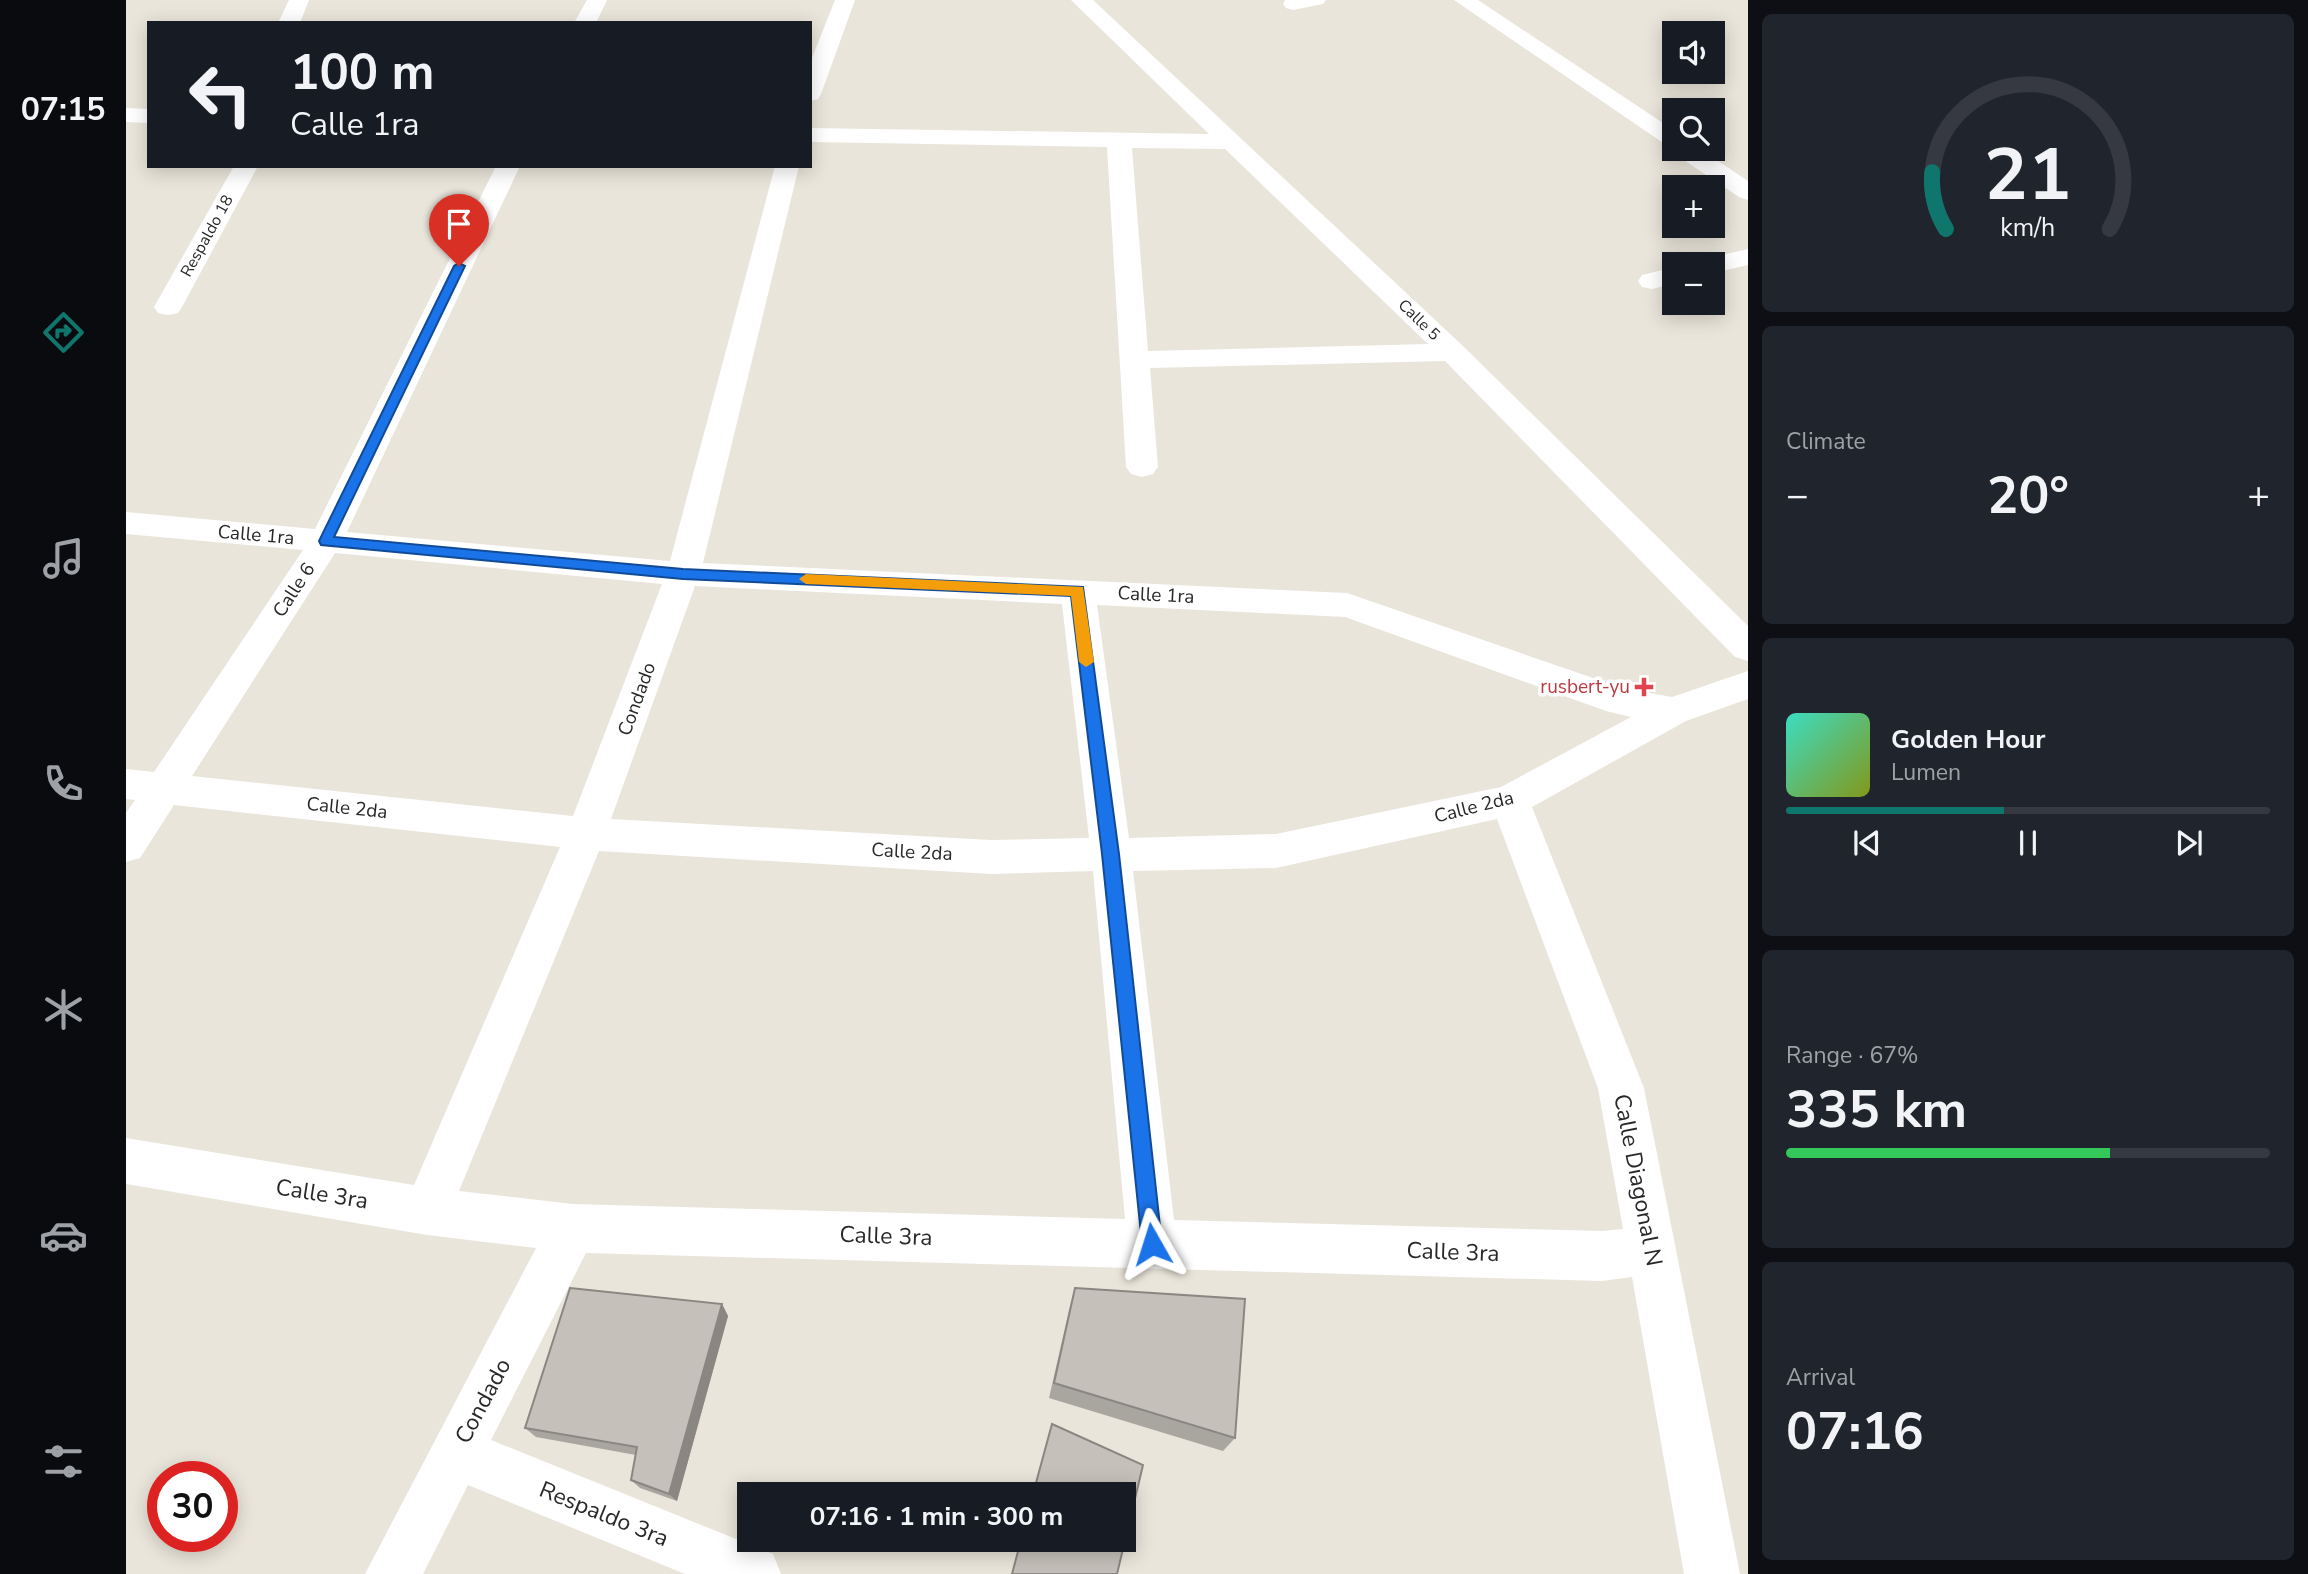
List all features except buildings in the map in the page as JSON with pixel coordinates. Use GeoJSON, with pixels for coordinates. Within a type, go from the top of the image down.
{"type":"FeatureCollection","features":[{"type":"Feature","properties":{"kind":"street"},"geometry":{"type":"LineString","coordinates":[[290,21],[299,0]]}},
{"type":"Feature","properties":{"kind":"street"},"geometry":{"type":"LineString","coordinates":[[586,21],[597,0]]}},
{"type":"Feature","properties":{"kind":"street"},"geometry":{"type":"LineString","coordinates":[[812,89],[845,0]]}},
{"type":"Feature","properties":{"kind":"street","name":"Calle 5"},"geometry":{"type":"LineString","coordinates":[[1081,0],[1452,352],[1748,648]]}},
{"type":"Feature","properties":{"kind":"street"},"geometry":{"type":"LineString","coordinates":[[1293,4],[1316,0]]}},
{"type":"Feature","properties":{"kind":"street"},"geometry":{"type":"LineString","coordinates":[[1464,0],[1662,133]]}},
{"type":"Feature","properties":{"kind":"street"},"geometry":{"type":"LineString","coordinates":[[126,115],[147,116]]}},
{"type":"Feature","properties":{"kind":"street"},"geometry":{"type":"LineString","coordinates":[[812,135],[1233,142]]}},
{"type":"Feature","properties":{"kind":"street"},"geometry":{"type":"LineString","coordinates":[[1119,140],[1142,467]]}},
{"type":"Feature","properties":{"kind":"street"},"geometry":{"type":"LineString","coordinates":[[1702,161],[1748,192]]}},
{"type":"Feature","properties":{"kind":"street","name":"Respaldo 18"},"geometry":{"type":"LineString","coordinates":[[168,307],[245,168]]}},
{"type":"Feature","properties":{"kind":"street","name":"Calle 6"},"geometry":{"type":"LineString","coordinates":[[126,846],[144,786],[326,541],[507,168]]}},
{"type":"Feature","properties":{"kind":"street","name":"Condado"},"geometry":{"type":"LineString","coordinates":[[427,1211],[586,834],[683,574],[786,168]]}},
{"type":"Feature","properties":{"kind":"street"},"geometry":{"type":"LineString","coordinates":[[1725,262],[1748,257]]}},
{"type":"Feature","properties":{"kind":"street"},"geometry":{"type":"LineString","coordinates":[[1135,360],[1452,352]]}},
{"type":"Feature","properties":{"kind":"street","name":"Calle 1ra"},"geometry":{"type":"LineString","coordinates":[[126,523],[683,574],[1346,606],[1619,701],[1673,711],[1748,685]]}},
{"type":"Feature","properties":{"kind":"street"},"geometry":{"type":"LineString","coordinates":[[1078,591],[1111,854],[1152,1244]]}},
{"type":"Feature","properties":{"kind":"street","name":"Calle 2da"},"geometry":{"type":"LineString","coordinates":[[144,786],[586,834],[991,857],[1276,851],[1510,801],[1673,711]]}},
{"type":"Feature","properties":{"kind":"street","name":"Calle Diagonal N"},"geometry":{"type":"LineString","coordinates":[[1510,801],[1621,1088],[1712,1574]]}},
{"type":"Feature","properties":{"kind":"street","name":"Calle 3ra"},"geometry":{"type":"LineString","coordinates":[[126,1161],[427,1211],[573,1228],[1602,1256],[1651,1251]]}},
{"type":"Feature","properties":{"kind":"street","name":"Condado"},"geometry":{"type":"LineString","coordinates":[[393,1574],[573,1228]]}},
{"type":"Feature","properties":{"kind":"street","name":"Respaldo 3ra"},"geometry":{"type":"LineString","coordinates":[[456,1453],[752,1574]]}},
{"type":"Feature","properties":{"kind":"slow traffic"},"geometry":{"type":"LineString","coordinates":[[806,579],[1078,591],[1086,662]]}},
{"type":"Feature","properties":{"kind":"place","name":"rusbert-yu"},"geometry":{"type":"Point","coordinates":[1644,687]}},
{"type":"Feature","properties":{"kind":"route"},"geometry":{"type":"LineString","coordinates":[[459,266],[326,541],[683,574],[1078,591],[1111,854],[1152,1244]]}}]}
